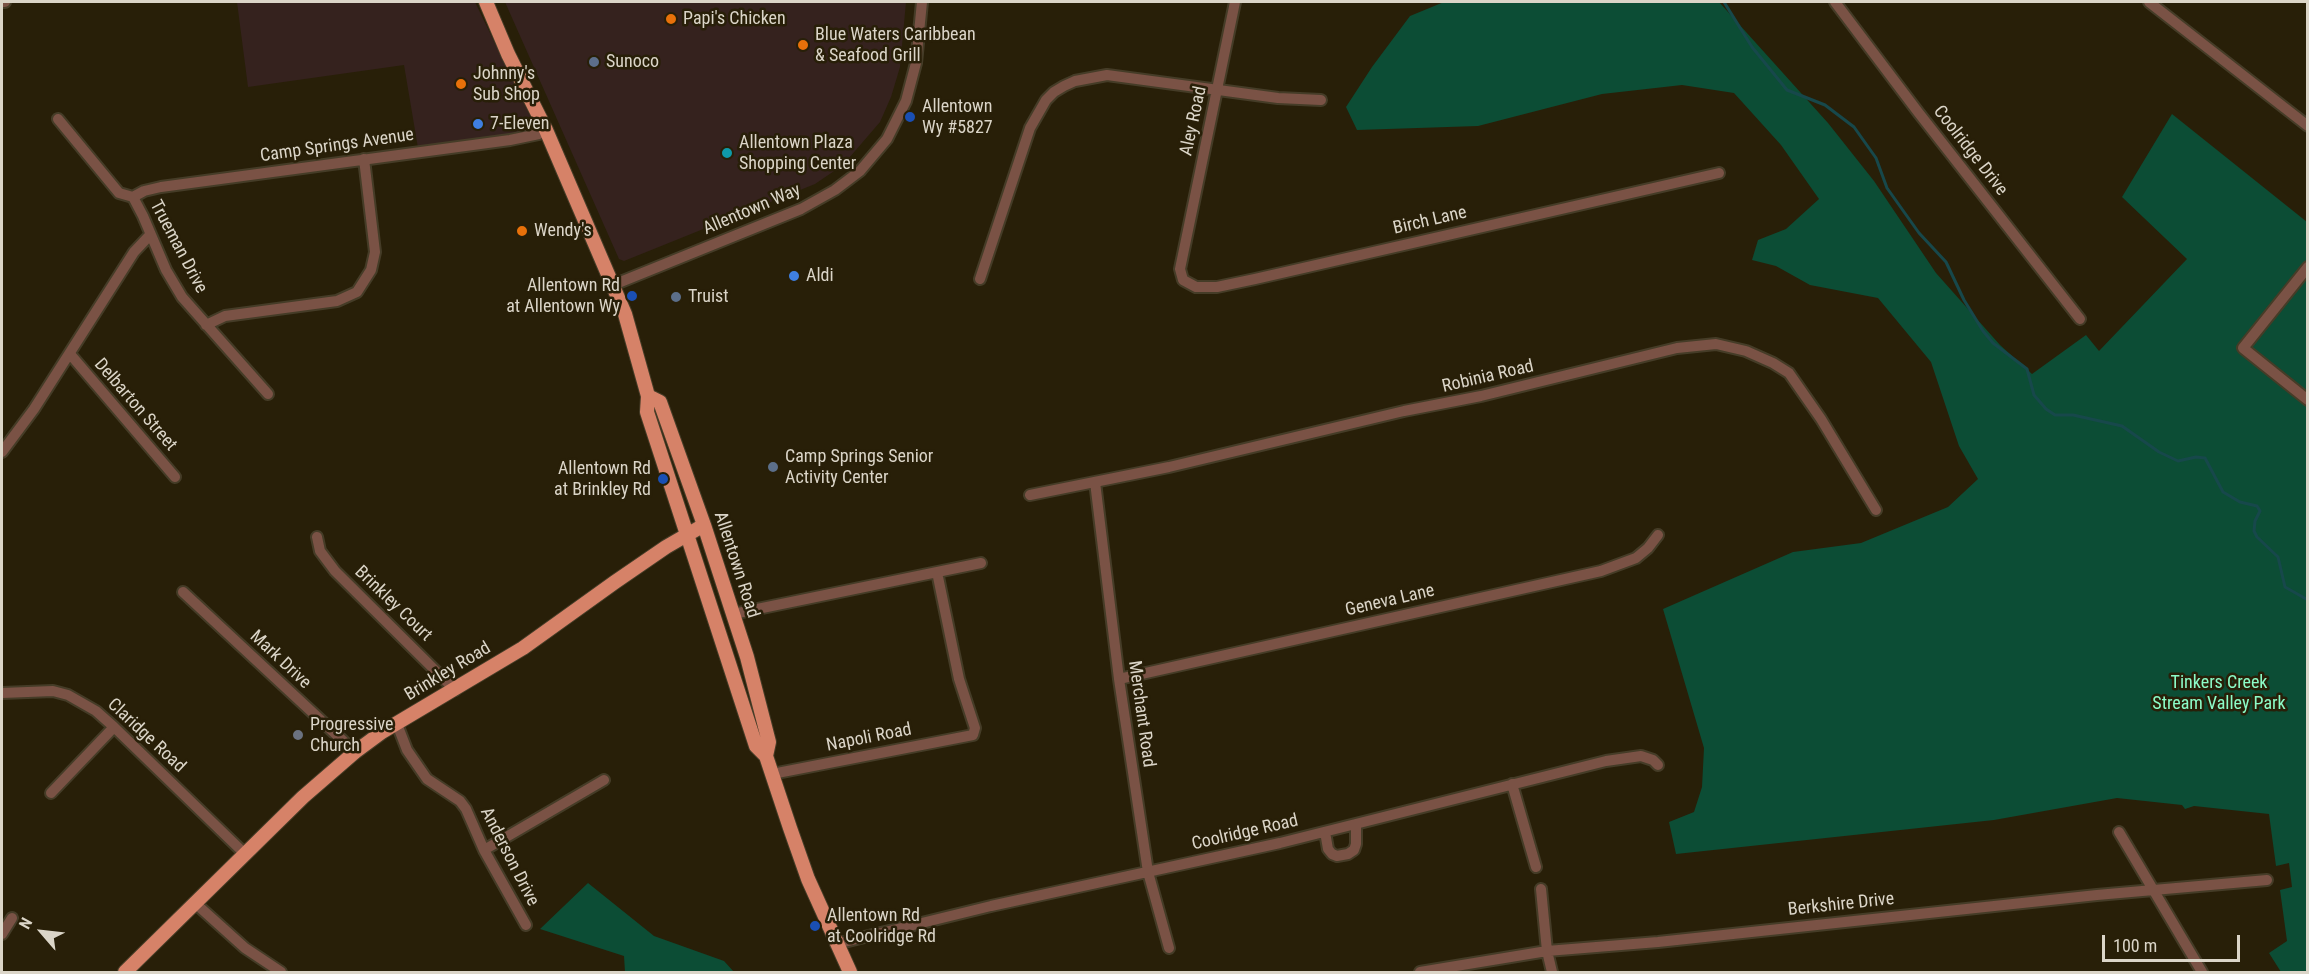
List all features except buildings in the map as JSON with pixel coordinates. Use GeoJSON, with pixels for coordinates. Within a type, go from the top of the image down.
{"type":"FeatureCollection","features":[{"type":"Feature","properties":{"kind":"main road","name":"Allentown Road"},"geometry":{"type":"LineString","coordinates":[[486,2],[508,54],[546,130],[625,314],[648,396],[647,412],[756,746],[766,756],[799,855],[850,972]]}},
{"type":"Feature","properties":{"kind":"main road","name":"Allentown Road"},"geometry":{"type":"LineString","coordinates":[[648,396],[660,402],[704,525],[747,657],[769,742],[766,756]]}},
{"type":"Feature","properties":{"kind":"main road","name":"Brinkley Road"},"geometry":{"type":"LineString","coordinates":[[125,972],[311,789],[355,752],[523,648],[615,582],[704,525]]}},
{"type":"Feature","properties":{"kind":"street","name":"Allentown Way"},"geometry":{"type":"LineString","coordinates":[[614,285],[801,209],[835,190],[860,171],[887,139],[906,101],[916,63],[922,2]]}},
{"type":"Feature","properties":{"kind":"street","name":"Aley Road"},"geometry":{"type":"LineString","coordinates":[[1184,247],[1236,2]]}},
{"type":"Feature","properties":{"kind":"street","name":"Coolridge Drive"},"geometry":{"type":"LineString","coordinates":[[1835,2],[2080,319]]}},
{"type":"Feature","properties":{"kind":"street"},"geometry":{"type":"LineString","coordinates":[[2149,2],[2307,126]]}},
{"type":"Feature","properties":{"kind":"street"},"geometry":{"type":"LineString","coordinates":[[980,279],[1030,128],[1037,113],[1054,92],[1064,86],[1082,79],[1107,75],[1278,98],[1321,100]]}},
{"type":"Feature","properties":{"kind":"street","name":"Trueman Drive"},"geometry":{"type":"LineString","coordinates":[[58,119],[119,193],[133,197],[174,283],[192,310],[268,394]]}},
{"type":"Feature","properties":{"kind":"street","name":"Camp Springs Avenue"},"geometry":{"type":"LineString","coordinates":[[133,197],[144,191],[160,188],[510,140],[539,134],[546,130]]}},
{"type":"Feature","properties":{"kind":"street"},"geometry":{"type":"LineString","coordinates":[[206,325],[225,316],[338,300],[357,292],[371,270],[375,252],[364,159]]}},
{"type":"Feature","properties":{"kind":"street","name":"Birch Lane"},"geometry":{"type":"LineString","coordinates":[[1184,247],[1180,269],[1184,280],[1196,287],[1217,287],[1719,173]]}},
{"type":"Feature","properties":{"kind":"street"},"geometry":{"type":"LineString","coordinates":[[2,452],[21,429],[134,252],[150,236]]}},
{"type":"Feature","properties":{"kind":"street"},"geometry":{"type":"LineString","coordinates":[[2307,270],[2243,348],[2307,400]]}},
{"type":"Feature","properties":{"kind":"street","name":"Robinia Road"},"geometry":{"type":"LineString","coordinates":[[1030,495],[1404,411],[1481,396],[1677,348],[1716,344],[1746,351],[1789,373],[1821,419],[1876,510]]}},
{"type":"Feature","properties":{"kind":"street","name":"Delbarton Street"},"geometry":{"type":"LineString","coordinates":[[70,354],[175,477]]}},
{"type":"Feature","properties":{"kind":"street","name":"Merchant Road"},"geometry":{"type":"LineString","coordinates":[[1095,482],[1119,679],[1148,872],[1169,948]]}},
{"type":"Feature","properties":{"kind":"street","name":"Geneva Lane"},"geometry":{"type":"LineString","coordinates":[[1119,679],[1265,648],[1607,569],[1636,558],[1658,535]]}},
{"type":"Feature","properties":{"kind":"street","name":"Brinkley Court"},"geometry":{"type":"LineString","coordinates":[[317,537],[320,551],[328,563],[455,690]]}},
{"type":"Feature","properties":{"kind":"street"},"geometry":{"type":"LineString","coordinates":[[733,614],[981,562]]}},
{"type":"Feature","properties":{"kind":"street","name":"Napoli Road"},"geometry":{"type":"LineString","coordinates":[[772,774],[973,735],[975,728],[959,679],[937,572]]}},
{"type":"Feature","properties":{"kind":"street","name":"Mark Drive"},"geometry":{"type":"LineString","coordinates":[[183,592],[355,752]]}},
{"type":"Feature","properties":{"kind":"street","name":"Claridge Road"},"geometry":{"type":"LineString","coordinates":[[2,693],[30,691],[60,693],[85,705],[114,727],[245,854]]}},
{"type":"Feature","properties":{"kind":"street","name":"Anderson Drive"},"geometry":{"type":"LineString","coordinates":[[397,724],[407,750],[427,779],[460,801],[466,808],[484,850],[526,925]]}},
{"type":"Feature","properties":{"kind":"street"},"geometry":{"type":"LineString","coordinates":[[51,794],[114,727]]}},
{"type":"Feature","properties":{"kind":"street","name":"Coolridge Road"},"geometry":{"type":"LineString","coordinates":[[836,944],[991,906],[1325,832],[1512,784],[1635,756],[1647,757],[1658,765]]}},
{"type":"Feature","properties":{"kind":"street"},"geometry":{"type":"LineString","coordinates":[[484,850],[604,780]]}},
{"type":"Feature","properties":{"kind":"street"},"geometry":{"type":"LineString","coordinates":[[1512,784],[1536,867]]}},
{"type":"Feature","properties":{"kind":"street"},"geometry":{"type":"LineString","coordinates":[[1325,832],[1328,849],[1332,854],[1337,856],[1348,854],[1354,850],[1356,844],[1356,824]]}},
{"type":"Feature","properties":{"kind":"street"},"geometry":{"type":"LineString","coordinates":[[2119,832],[2202,972]]}},
{"type":"Feature","properties":{"kind":"street","name":"Berkshire Drive"},"geometry":{"type":"LineString","coordinates":[[1423,972],[1547,951],[1668,941],[2154,889],[2267,880]]}},
{"type":"Feature","properties":{"kind":"street"},"geometry":{"type":"LineString","coordinates":[[1541,889],[1547,951],[1552,972]]}},
{"type":"Feature","properties":{"kind":"street"},"geometry":{"type":"LineString","coordinates":[[195,903],[246,948],[280,972]]}},
{"type":"Feature","properties":{"kind":"street"},"geometry":{"type":"LineString","coordinates":[[2,934],[12,918]]}},
{"type":"Feature","properties":{"kind":"shaded area"},"geometry":{"type":"Polygon","coordinates":[[[237,2],[475,2],[534,124],[526,134],[418,148],[404,65],[248,87],[237,2]]]}},
{"type":"Feature","properties":{"kind":"shaded area"},"geometry":{"type":"Polygon","coordinates":[[[505,2],[906,2],[900,67],[891,97],[880,122],[843,165],[815,184],[624,261],[619,259],[505,2]]]}},
{"type":"Feature","properties":{"kind":"green space","name":"Tinkers Creek Stream Valley Park"},"geometry":{"type":"Polygon","coordinates":[[[1444,2],[1719,2],[1828,123],[1874,181],[1936,273],[2000,345],[2032,374],[2086,335],[2099,351],[2187,259],[2122,197],[2172,114],[2307,222],[2307,972],[2281,972],[2269,953],[2287,941],[2280,890],[2292,887],[2289,863],[2276,866],[2269,814],[2194,806],[2185,809],[2182,805],[2117,798],[1994,820],[1676,854],[1669,822],[1694,812],[1702,787],[1704,748],[1663,609],[1793,552],[1861,543],[1948,507],[1978,479],[1959,446],[1931,362],[1878,298],[1810,285],[1776,266],[1752,260],[1758,240],[1786,229],[1819,199],[1781,145],[1734,93],[1682,85],[1602,94],[1478,126],[1357,130],[1346,107],[1372,67],[1410,16],[1444,2]]]}},
{"type":"Feature","properties":{"kind":"green space"},"geometry":{"type":"Polygon","coordinates":[[[588,883],[654,936],[724,961],[734,972],[625,972],[624,956],[540,929],[588,883]]]}},
{"type":"Feature","properties":{"kind":"waterway"},"geometry":{"type":"LineString","coordinates":[[1724,2],[1752,47],[1787,90],[1825,105],[1854,127],[1876,158],[1887,188],[1919,233],[1946,262],[1964,300],[1983,331],[1993,343],[2027,369],[2034,395],[2046,409],[2055,415],[2073,415],[2122,426],[2159,452],[2178,461],[2196,457],[2205,458],[2223,492],[2240,502],[2257,506],[2260,511],[2255,521],[2254,531],[2257,537],[2278,557],[2285,587],[2308,600]]}},
{"type":"Feature","properties":{"kind":"place","name":"Papi's Chicken"},"geometry":{"type":"Point","coordinates":[671,19]}},
{"type":"Feature","properties":{"kind":"place","name":"Blue Waters Caribbean & Seafood Grill"},"geometry":{"type":"Point","coordinates":[803,45]}},
{"type":"Feature","properties":{"kind":"place","name":"Sunoco"},"geometry":{"type":"Point","coordinates":[594,62]}},
{"type":"Feature","properties":{"kind":"place","name":"Johnny's Sub Shop"},"geometry":{"type":"Point","coordinates":[461,84]}},
{"type":"Feature","properties":{"kind":"place","name":"Allentown Wy #5827"},"geometry":{"type":"Point","coordinates":[910,117]}},
{"type":"Feature","properties":{"kind":"place","name":"7-Eleven"},"geometry":{"type":"Point","coordinates":[478,124]}},
{"type":"Feature","properties":{"kind":"place","name":"Allentown Plaza Shopping Center"},"geometry":{"type":"Point","coordinates":[727,153]}},
{"type":"Feature","properties":{"kind":"place","name":"Wendy's"},"geometry":{"type":"Point","coordinates":[522,231]}},
{"type":"Feature","properties":{"kind":"place","name":"Aldi"},"geometry":{"type":"Point","coordinates":[794,276]}},
{"type":"Feature","properties":{"kind":"place","name":"Allentown Rd at Allentown Wy"},"geometry":{"type":"Point","coordinates":[632,296]}},
{"type":"Feature","properties":{"kind":"place","name":"Truist"},"geometry":{"type":"Point","coordinates":[676,297]}},
{"type":"Feature","properties":{"kind":"place","name":"Camp Springs Senior Activity Center"},"geometry":{"type":"Point","coordinates":[773,467]}},
{"type":"Feature","properties":{"kind":"place","name":"Allentown Rd at Brinkley Rd"},"geometry":{"type":"Point","coordinates":[663,479]}},
{"type":"Feature","properties":{"kind":"place","name":"Progressive Church"},"geometry":{"type":"Point","coordinates":[298,735]}},
{"type":"Feature","properties":{"kind":"place","name":"Allentown Rd at Coolridge Rd"},"geometry":{"type":"Point","coordinates":[815,926]}}]}
